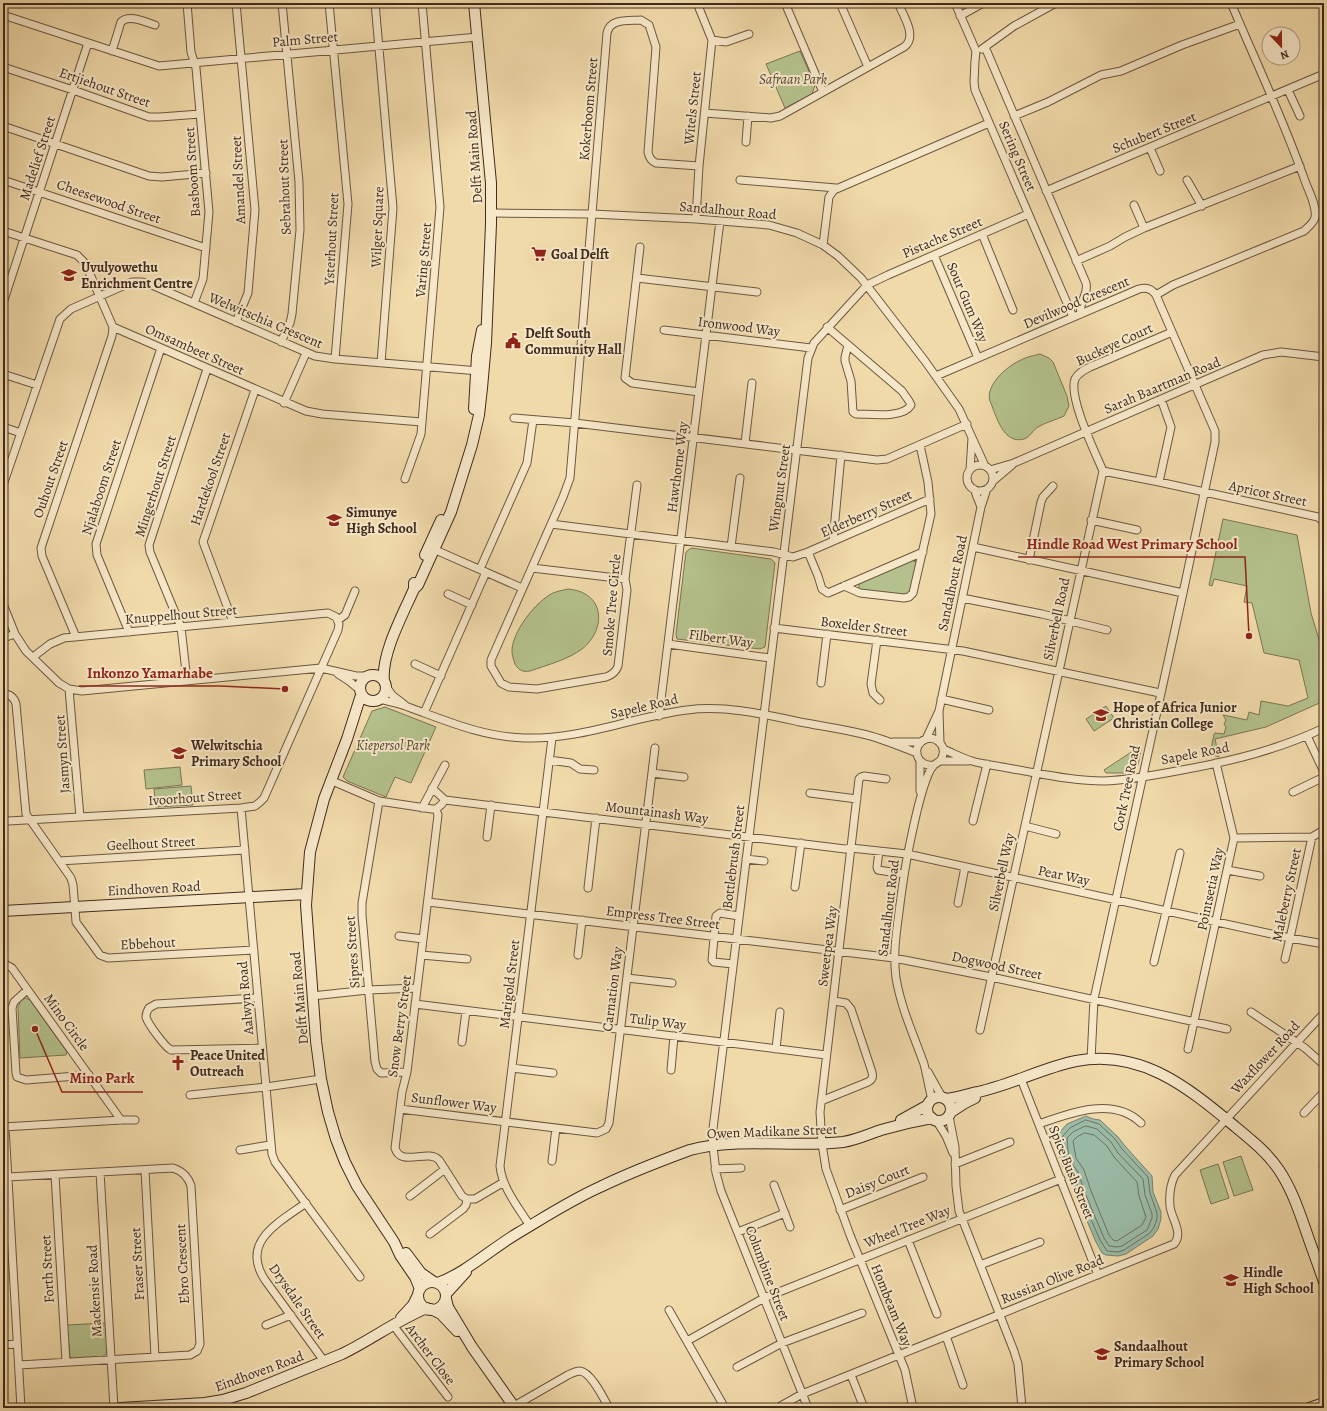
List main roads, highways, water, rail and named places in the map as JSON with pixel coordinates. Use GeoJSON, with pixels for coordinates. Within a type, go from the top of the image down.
{"type":"FeatureCollection","features":[{"type":"Feature","properties":{"kind":"water"},"geometry":{"type":"Polygon","coordinates":[[[1086,1116],[1100,1120],[1118,1137],[1152,1176],[1153,1192],[1161,1212],[1161,1219],[1158,1229],[1153,1236],[1126,1254],[1118,1256],[1106,1255],[1102,1253],[1076,1195],[1070,1176],[1062,1165],[1059,1153],[1059,1133],[1067,1124],[1086,1116]]]}},
{"type":"Feature","properties":{"kind":"place","name":"Goal Delft"},"geometry":{"type":"Point","coordinates":[539,254]}},
{"type":"Feature","properties":{"kind":"place","name":"Uvulyowethu Enrichment Centre"},"geometry":{"type":"Point","coordinates":[69,275]}},
{"type":"Feature","properties":{"kind":"place","name":"Delft South Community Hall"},"geometry":{"type":"Point","coordinates":[513,341]}},
{"type":"Feature","properties":{"kind":"place","name":"Simunye High School"},"geometry":{"type":"Point","coordinates":[334,520]}},
{"type":"Feature","properties":{"kind":"place","name":"Hindle Road West Primary School"},"geometry":{"type":"Point","coordinates":[1249,636]}},
{"type":"Feature","properties":{"kind":"place","name":"Inkonzo Yamarhabe"},"geometry":{"type":"Point","coordinates":[285,689]}},
{"type":"Feature","properties":{"kind":"place","name":"Hope of Africa Junior Christian College"},"geometry":{"type":"Point","coordinates":[1101,715]}},
{"type":"Feature","properties":{"kind":"place","name":"Welwitschia Primary School"},"geometry":{"type":"Point","coordinates":[179,753]}},
{"type":"Feature","properties":{"kind":"place","name":"Mino Park"},"geometry":{"type":"Point","coordinates":[35,1029]}},
{"type":"Feature","properties":{"kind":"place","name":"Peace United Outreach"},"geometry":{"type":"Point","coordinates":[178,1063]}},
{"type":"Feature","properties":{"kind":"place","name":"Hindle High School"},"geometry":{"type":"Point","coordinates":[1231,1280]}},
{"type":"Feature","properties":{"kind":"place","name":"Sandaalhout Primary School"},"geometry":{"type":"Point","coordinates":[1102,1354]}},
{"type":"Feature","properties":{"kind":"park label","name":"Safraan Park"},"geometry":{"type":"Point","coordinates":[793,79]}},
{"type":"Feature","properties":{"kind":"park label","name":"Kiepersol Park"},"geometry":{"type":"Point","coordinates":[393,745]}}]}
